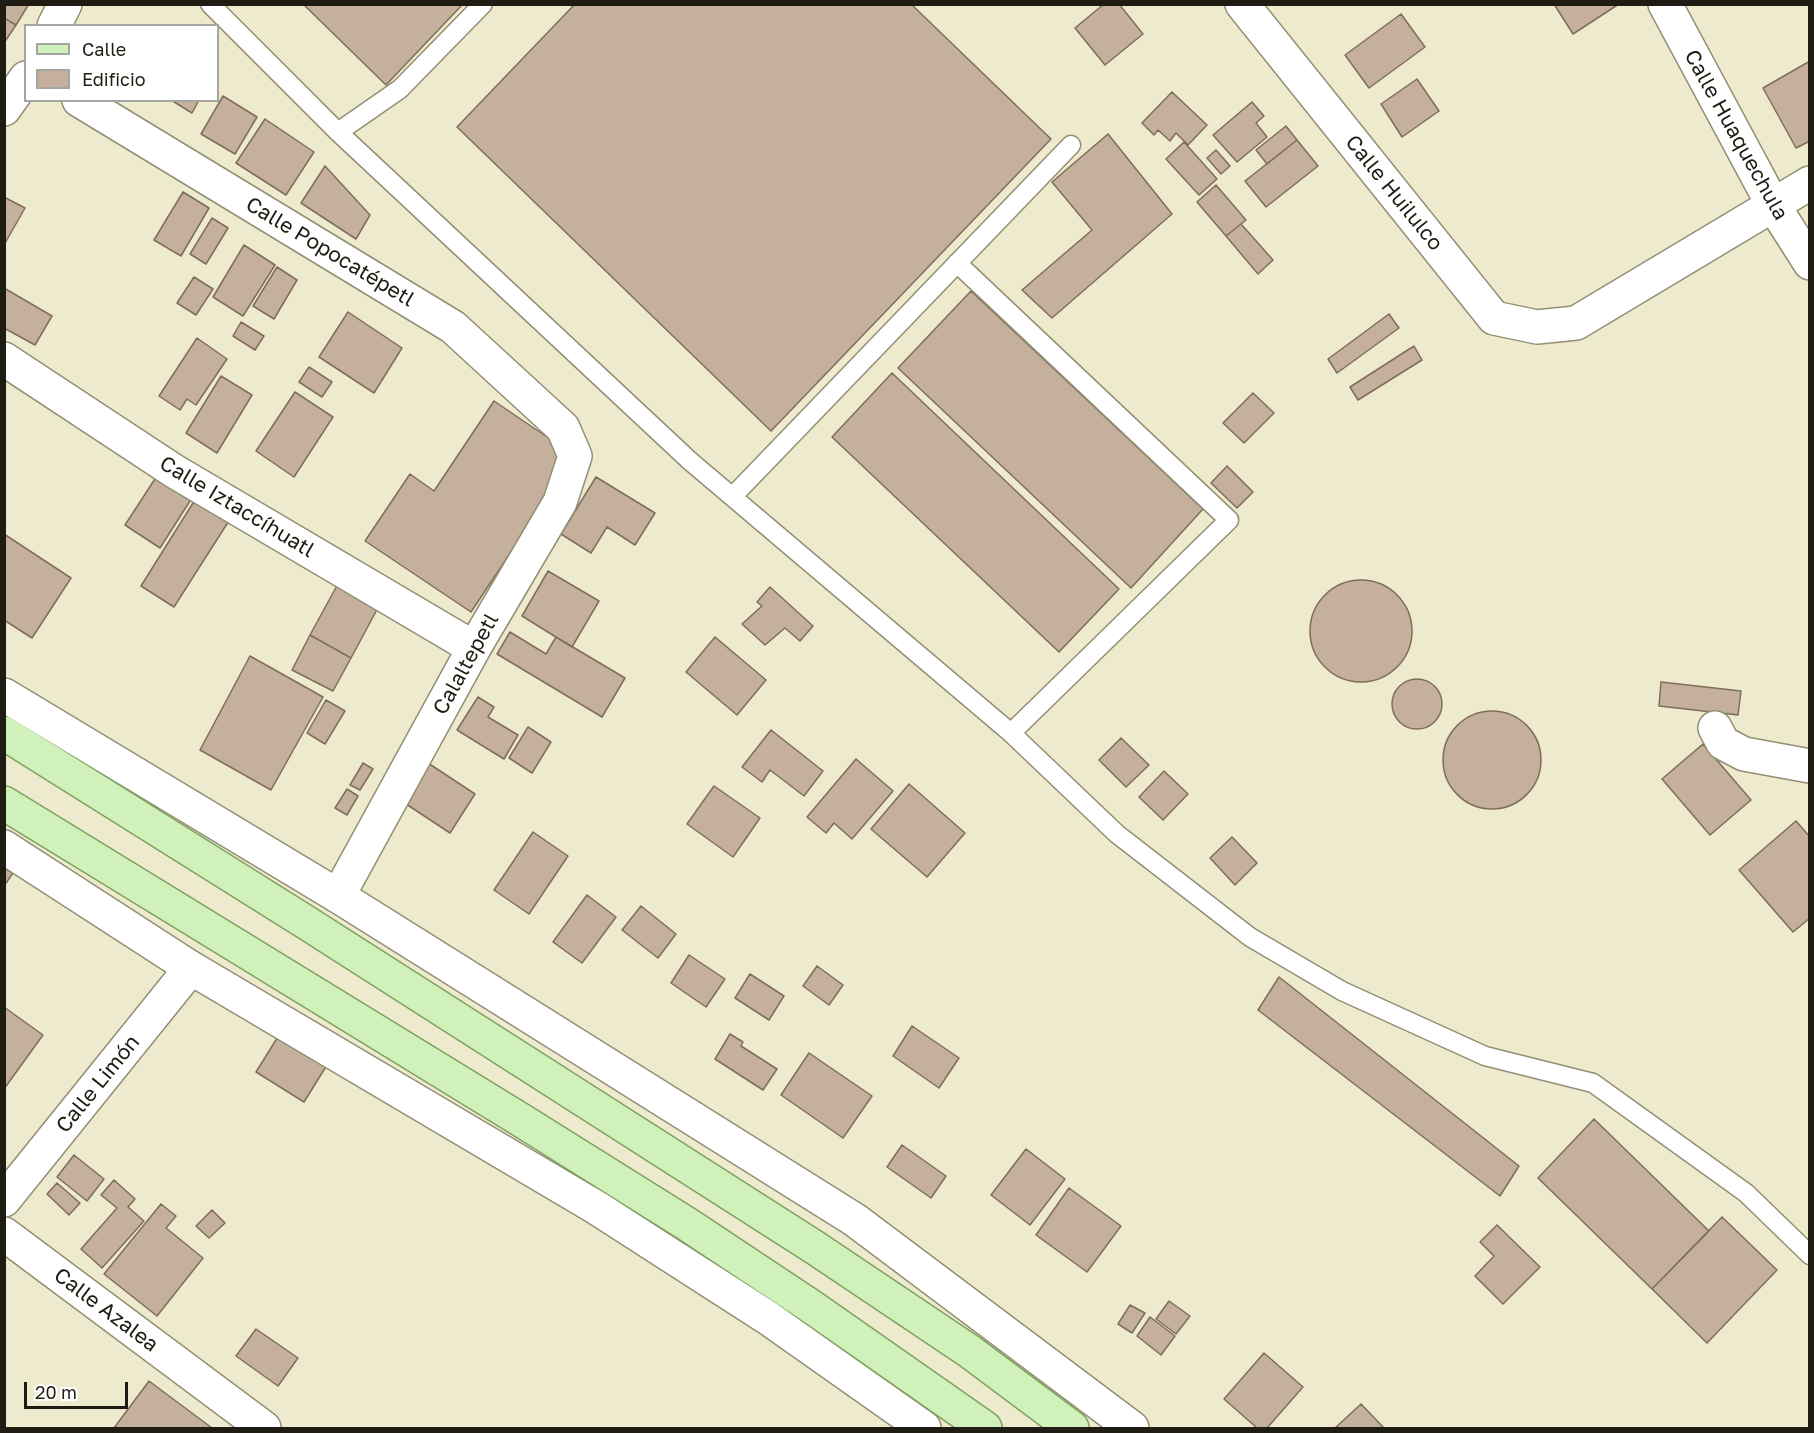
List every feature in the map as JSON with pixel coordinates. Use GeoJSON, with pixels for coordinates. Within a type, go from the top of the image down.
{"type":"FeatureCollection","features":[{"type":"Feature","properties":{"kind":"main road"},"geometry":{"type":"LineString","coordinates":[[4,733],[308,923],[814,1247],[969,1351],[1072,1428]]}},
{"type":"Feature","properties":{"kind":"main road"},"geometry":{"type":"LineString","coordinates":[[4,803],[687,1224],[812,1307],[985,1428]]}},
{"type":"Feature","properties":{"kind":"street"},"geometry":{"type":"LineString","coordinates":[[55,24],[65,4]]}},
{"type":"Feature","properties":{"kind":"street","name":"Calle Huaquechula"},"geometry":{"type":"LineString","coordinates":[[1665,4],[1773,205],[1809,263]]}},
{"type":"Feature","properties":{"kind":"street","name":"Calle Huilulco"},"geometry":{"type":"LineString","coordinates":[[1249,7],[1494,318],[1537,327],[1576,323],[1773,205]]}},
{"type":"Feature","properties":{"kind":"street"},"geometry":{"type":"LineString","coordinates":[[4,109],[24,81]]}},
{"type":"Feature","properties":{"kind":"street","name":"Calle Popocatépetl"},"geometry":{"type":"LineString","coordinates":[[82,102],[453,327],[562,428]]}},
{"type":"Feature","properties":{"kind":"street"},"geometry":{"type":"LineString","coordinates":[[1773,205],[1809,183]]}},
{"type":"Feature","properties":{"kind":"street","name":"Calle Iztaccíhuatl"},"geometry":{"type":"LineString","coordinates":[[4,359],[174,471],[474,648]]}},
{"type":"Feature","properties":{"kind":"street","name":"Calaltepetl"},"geometry":{"type":"LineString","coordinates":[[338,896],[474,648],[560,502],[574,456],[562,428]]}},
{"type":"Feature","properties":{"kind":"street"},"geometry":{"type":"LineString","coordinates":[[4,695],[338,896],[855,1220],[1132,1428]]}},
{"type":"Feature","properties":{"kind":"street"},"geometry":{"type":"LineString","coordinates":[[1715,728],[1723,743],[1744,754],[1809,766]]}},
{"type":"Feature","properties":{"kind":"street"},"geometry":{"type":"LineString","coordinates":[[4,847],[191,968],[597,1208],[768,1318],[924,1428]]}},
{"type":"Feature","properties":{"kind":"street","name":"Calle Limón"},"geometry":{"type":"LineString","coordinates":[[4,1200],[191,968]]}},
{"type":"Feature","properties":{"kind":"street","name":"Calle Azalea"},"geometry":{"type":"LineString","coordinates":[[4,1234],[264,1428]]}},
{"type":"Feature","properties":{"kind":"lane"},"geometry":{"type":"LineString","coordinates":[[210,4],[338,132],[672,445],[1011,733],[1117,834],[1250,937],[1342,991],[1485,1056],[1593,1083],[1746,1193],[1809,1255]]}},
{"type":"Feature","properties":{"kind":"lane"},"geometry":{"type":"LineString","coordinates":[[338,132],[400,89],[483,4]]}},
{"type":"Feature","properties":{"kind":"lane"},"geometry":{"type":"LineString","coordinates":[[733,496],[1071,146]]}},
{"type":"Feature","properties":{"kind":"lane"},"geometry":{"type":"LineString","coordinates":[[957,263],[1229,520],[1011,733]]}},
{"type":"Feature","properties":{"kind":"building"},"geometry":{"type":"Polygon","coordinates":[[[4,4],[29,4],[16,25],[4,18],[4,4]]]}},
{"type":"Feature","properties":{"kind":"building"},"geometry":{"type":"Polygon","coordinates":[[[303,4],[463,4],[386,85],[303,4]]]}},
{"type":"Feature","properties":{"kind":"building"},"geometry":{"type":"Polygon","coordinates":[[[575,4],[911,4],[1051,139],[771,431],[457,127],[575,4]]]}},
{"type":"Feature","properties":{"kind":"building"},"geometry":{"type":"Polygon","coordinates":[[[1104,4],[1119,4],[1143,34],[1105,65],[1075,28],[1104,4]]]}},
{"type":"Feature","properties":{"kind":"building"},"geometry":{"type":"Polygon","coordinates":[[[1554,4],[1619,4],[1573,34],[1554,4]]]}},
{"type":"Feature","properties":{"kind":"building"},"geometry":{"type":"Polygon","coordinates":[[[1401,14],[1425,47],[1369,88],[1345,55],[1401,14]]]}},
{"type":"Feature","properties":{"kind":"building"},"geometry":{"type":"Polygon","coordinates":[[[4,18],[16,25],[4,43],[4,18]]]}},
{"type":"Feature","properties":{"kind":"building"},"geometry":{"type":"Polygon","coordinates":[[[1810,61],[1810,141],[1796,148],[1763,88],[1810,61]]]}},
{"type":"Feature","properties":{"kind":"building"},"geometry":{"type":"Polygon","coordinates":[[[1417,79],[1439,111],[1402,137],[1381,104],[1417,79]]]}},
{"type":"Feature","properties":{"kind":"building"},"geometry":{"type":"Polygon","coordinates":[[[1172,92],[1207,125],[1188,145],[1176,133],[1170,141],[1158,130],[1154,135],[1142,123],[1172,92]]]}},
{"type":"Feature","properties":{"kind":"building"},"geometry":{"type":"Polygon","coordinates":[[[223,96],[257,117],[235,154],[201,134],[223,96]]]}},
{"type":"Feature","properties":{"kind":"building"},"geometry":{"type":"Polygon","coordinates":[[[174,102],[198,102],[192,113],[174,102]]]}},
{"type":"Feature","properties":{"kind":"building"},"geometry":{"type":"Polygon","coordinates":[[[1252,102],[1264,116],[1256,123],[1267,137],[1237,162],[1213,135],[1252,102]]]}},
{"type":"Feature","properties":{"kind":"building"},"geometry":{"type":"Polygon","coordinates":[[[265,119],[314,152],[286,195],[236,163],[265,119]]]}},
{"type":"Feature","properties":{"kind":"building"},"geometry":{"type":"Polygon","coordinates":[[[1286,126],[1297,140],[1267,164],[1256,150],[1286,126]]]}},
{"type":"Feature","properties":{"kind":"building"},"geometry":{"type":"Polygon","coordinates":[[[1108,134],[1172,214],[1052,318],[1022,290],[1092,230],[1052,182],[1108,134]]]}},
{"type":"Feature","properties":{"kind":"building"},"geometry":{"type":"Polygon","coordinates":[[[1297,140],[1318,166],[1266,207],[1245,181],[1297,140]]]}},
{"type":"Feature","properties":{"kind":"building"},"geometry":{"type":"Polygon","coordinates":[[[1184,142],[1217,179],[1199,195],[1166,159],[1184,142]]]}},
{"type":"Feature","properties":{"kind":"building"},"geometry":{"type":"Polygon","coordinates":[[[1216,150],[1230,166],[1221,174],[1207,158],[1216,150]]]}},
{"type":"Feature","properties":{"kind":"building"},"geometry":{"type":"Polygon","coordinates":[[[325,166],[370,215],[356,239],[301,203],[325,166]]]}},
{"type":"Feature","properties":{"kind":"building"},"geometry":{"type":"Polygon","coordinates":[[[1216,185],[1246,220],[1226,236],[1197,202],[1216,185]]]}},
{"type":"Feature","properties":{"kind":"building"},"geometry":{"type":"Polygon","coordinates":[[[183,192],[209,208],[181,256],[154,240],[183,192]]]}},
{"type":"Feature","properties":{"kind":"building"},"geometry":{"type":"Polygon","coordinates":[[[4,197],[25,208],[4,245],[4,197]]]}},
{"type":"Feature","properties":{"kind":"building"},"geometry":{"type":"Polygon","coordinates":[[[212,218],[228,228],[206,264],[190,254],[212,218]]]}},
{"type":"Feature","properties":{"kind":"building"},"geometry":{"type":"Polygon","coordinates":[[[1241,224],[1273,260],[1258,274],[1226,236],[1241,224]]]}},
{"type":"Feature","properties":{"kind":"building"},"geometry":{"type":"Polygon","coordinates":[[[244,245],[275,265],[243,316],[213,297],[244,245]]]}},
{"type":"Feature","properties":{"kind":"building"},"geometry":{"type":"Polygon","coordinates":[[[277,267],[297,280],[274,319],[253,306],[277,267]]]}},
{"type":"Feature","properties":{"kind":"building"},"geometry":{"type":"Polygon","coordinates":[[[194,277],[213,289],[196,315],[177,303],[194,277]]]}},
{"type":"Feature","properties":{"kind":"building"},"geometry":{"type":"Polygon","coordinates":[[[4,288],[52,316],[35,345],[4,328],[4,288]]]}},
{"type":"Feature","properties":{"kind":"building"},"geometry":{"type":"Polygon","coordinates":[[[971,291],[1203,509],[1131,588],[898,368],[971,291]]]}},
{"type":"Feature","properties":{"kind":"building"},"geometry":{"type":"Polygon","coordinates":[[[348,312],[402,348],[374,393],[319,357],[348,312]]]}},
{"type":"Feature","properties":{"kind":"building"},"geometry":{"type":"Polygon","coordinates":[[[1389,314],[1399,328],[1337,373],[1328,359],[1389,314]]]}},
{"type":"Feature","properties":{"kind":"building"},"geometry":{"type":"Polygon","coordinates":[[[241,322],[264,336],[255,350],[233,336],[241,322]]]}},
{"type":"Feature","properties":{"kind":"building"},"geometry":{"type":"Polygon","coordinates":[[[197,338],[227,359],[196,405],[187,399],[180,410],[159,396],[197,338]]]}},
{"type":"Feature","properties":{"kind":"building"},"geometry":{"type":"Polygon","coordinates":[[[1414,346],[1422,360],[1358,400],[1350,387],[1414,346]]]}},
{"type":"Feature","properties":{"kind":"building"},"geometry":{"type":"Polygon","coordinates":[[[309,367],[332,382],[322,397],[299,382],[309,367]]]}},
{"type":"Feature","properties":{"kind":"building"},"geometry":{"type":"Polygon","coordinates":[[[892,373],[1119,589],[1059,652],[832,437],[892,373]]]}},
{"type":"Feature","properties":{"kind":"building"},"geometry":{"type":"Polygon","coordinates":[[[221,376],[252,395],[217,453],[186,433],[221,376]]]}},
{"type":"Feature","properties":{"kind":"building"},"geometry":{"type":"Polygon","coordinates":[[[295,392],[333,417],[294,477],[256,451],[295,392]]]}},
{"type":"Feature","properties":{"kind":"building"},"geometry":{"type":"Polygon","coordinates":[[[1253,393],[1274,413],[1244,443],[1223,423],[1253,393]]]}},
{"type":"Feature","properties":{"kind":"building"},"geometry":{"type":"Polygon","coordinates":[[[494,401],[575,456],[471,612],[365,541],[410,474],[434,491],[494,401]]]}},
{"type":"Feature","properties":{"kind":"building"},"geometry":{"type":"Polygon","coordinates":[[[1227,466],[1253,492],[1237,508],[1211,483],[1227,466]]]}},
{"type":"Feature","properties":{"kind":"building"},"geometry":{"type":"Polygon","coordinates":[[[162,468],[197,490],[160,548],[125,525],[162,468]]]}},
{"type":"Feature","properties":{"kind":"building"},"geometry":{"type":"Polygon","coordinates":[[[596,477],[655,513],[635,545],[607,527],[591,553],[561,534],[596,477]]]}},
{"type":"Feature","properties":{"kind":"building"},"geometry":{"type":"Polygon","coordinates":[[[198,495],[232,516],[174,607],[141,586],[198,495]]]}},
{"type":"Feature","properties":{"kind":"building"},"geometry":{"type":"Polygon","coordinates":[[[4,534],[71,578],[32,638],[4,620],[4,534]]]}},
{"type":"Feature","properties":{"kind":"building"},"geometry":{"type":"Polygon","coordinates":[[[548,571],[599,601],[572,647],[522,616],[548,571]]]}},
{"type":"Feature","properties":{"kind":"building"},"geometry":{"type":"Polygon","coordinates":[[[1361,580],[1380,584],[1397,595],[1408,612],[1412,631],[1408,650],[1397,667],[1380,678],[1361,682],[1342,678],[1325,667],[1314,650],[1310,631],[1314,612],[1325,595],[1342,584],[1361,580]]]}},
{"type":"Feature","properties":{"kind":"building"},"geometry":{"type":"Polygon","coordinates":[[[339,582],[380,604],[351,658],[310,635],[339,582]]]}},
{"type":"Feature","properties":{"kind":"building"},"geometry":{"type":"Polygon","coordinates":[[[770,587],[813,626],[800,641],[785,628],[765,645],[742,624],[762,606],[757,602],[770,587]]]}},
{"type":"Feature","properties":{"kind":"building"},"geometry":{"type":"Polygon","coordinates":[[[510,632],[546,654],[556,637],[625,678],[602,717],[497,654],[510,632]]]}},
{"type":"Feature","properties":{"kind":"building"},"geometry":{"type":"Polygon","coordinates":[[[310,635],[351,658],[333,691],[292,670],[310,635]]]}},
{"type":"Feature","properties":{"kind":"building"},"geometry":{"type":"Polygon","coordinates":[[[715,637],[766,680],[737,715],[686,672],[715,637]]]}},
{"type":"Feature","properties":{"kind":"building"},"geometry":{"type":"Polygon","coordinates":[[[250,656],[323,697],[271,790],[200,750],[250,656]]]}},
{"type":"Feature","properties":{"kind":"building"},"geometry":{"type":"Polygon","coordinates":[[[1417,679],[1435,686],[1442,704],[1435,722],[1417,729],[1399,722],[1392,704],[1399,686],[1417,679]]]}},
{"type":"Feature","properties":{"kind":"building"},"geometry":{"type":"Polygon","coordinates":[[[1661,682],[1741,691],[1738,715],[1659,706],[1661,682]]]}},
{"type":"Feature","properties":{"kind":"building"},"geometry":{"type":"Polygon","coordinates":[[[478,697],[494,707],[488,717],[518,735],[504,759],[457,730],[478,697]]]}},
{"type":"Feature","properties":{"kind":"building"},"geometry":{"type":"Polygon","coordinates":[[[326,700],[345,711],[325,744],[307,733],[326,700]]]}},
{"type":"Feature","properties":{"kind":"building"},"geometry":{"type":"Polygon","coordinates":[[[1492,711],[1511,715],[1527,725],[1537,741],[1541,760],[1537,779],[1527,795],[1511,805],[1492,809],[1473,805],[1457,795],[1447,779],[1443,760],[1447,741],[1457,725],[1473,715],[1492,711]]]}},
{"type":"Feature","properties":{"kind":"building"},"geometry":{"type":"Polygon","coordinates":[[[528,727],[551,742],[532,773],[509,758],[528,727]]]}},
{"type":"Feature","properties":{"kind":"building"},"geometry":{"type":"Polygon","coordinates":[[[771,730],[823,771],[804,796],[770,770],[762,782],[742,767],[771,730]]]}},
{"type":"Feature","properties":{"kind":"building"},"geometry":{"type":"Polygon","coordinates":[[[1121,738],[1149,765],[1126,787],[1099,760],[1121,738]]]}},
{"type":"Feature","properties":{"kind":"building"},"geometry":{"type":"Polygon","coordinates":[[[1703,744],[1751,800],[1710,835],[1662,779],[1703,744]]]}},
{"type":"Feature","properties":{"kind":"building"},"geometry":{"type":"Polygon","coordinates":[[[856,759],[893,791],[852,839],[834,823],[826,833],[807,817],[856,759]]]}},
{"type":"Feature","properties":{"kind":"building"},"geometry":{"type":"Polygon","coordinates":[[[363,763],[373,769],[360,790],[350,785],[363,763]]]}},
{"type":"Feature","properties":{"kind":"building"},"geometry":{"type":"Polygon","coordinates":[[[428,763],[475,794],[450,833],[403,802],[428,763]]]}},
{"type":"Feature","properties":{"kind":"building"},"geometry":{"type":"Polygon","coordinates":[[[1164,771],[1188,794],[1163,820],[1139,797],[1164,771]]]}},
{"type":"Feature","properties":{"kind":"building"},"geometry":{"type":"Polygon","coordinates":[[[909,784],[965,833],[927,877],[871,829],[909,784]]]}},
{"type":"Feature","properties":{"kind":"building"},"geometry":{"type":"Polygon","coordinates":[[[714,786],[760,818],[733,857],[687,824],[714,786]]]}},
{"type":"Feature","properties":{"kind":"building"},"geometry":{"type":"Polygon","coordinates":[[[347,789],[358,796],[347,815],[335,808],[347,789]]]}},
{"type":"Feature","properties":{"kind":"building"},"geometry":{"type":"Polygon","coordinates":[[[1796,821],[1810,837],[1810,918],[1793,932],[1739,870],[1796,821]]]}},
{"type":"Feature","properties":{"kind":"building"},"geometry":{"type":"Polygon","coordinates":[[[533,832],[568,856],[529,914],[494,890],[533,832]]]}},
{"type":"Feature","properties":{"kind":"building"},"geometry":{"type":"Polygon","coordinates":[[[1232,837],[1257,863],[1235,885],[1210,858],[1232,837]]]}},
{"type":"Feature","properties":{"kind":"building"},"geometry":{"type":"Polygon","coordinates":[[[4,868],[13,873],[4,886],[4,868]]]}},
{"type":"Feature","properties":{"kind":"building"},"geometry":{"type":"Polygon","coordinates":[[[587,895],[616,917],[582,963],[553,942],[587,895]]]}},
{"type":"Feature","properties":{"kind":"building"},"geometry":{"type":"Polygon","coordinates":[[[641,906],[676,934],[658,958],[622,930],[641,906]]]}},
{"type":"Feature","properties":{"kind":"building"},"geometry":{"type":"Polygon","coordinates":[[[689,955],[725,979],[706,1007],[671,983],[689,955]]]}},
{"type":"Feature","properties":{"kind":"building"},"geometry":{"type":"Polygon","coordinates":[[[817,966],[843,985],[829,1005],[803,986],[817,966]]]}},
{"type":"Feature","properties":{"kind":"building"},"geometry":{"type":"Polygon","coordinates":[[[750,974],[784,996],[769,1020],[735,998],[750,974]]]}},
{"type":"Feature","properties":{"kind":"building"},"geometry":{"type":"Polygon","coordinates":[[[1279,977],[1519,1166],[1500,1196],[1258,1010],[1279,977]]]}},
{"type":"Feature","properties":{"kind":"building"},"geometry":{"type":"Polygon","coordinates":[[[4,1007],[43,1035],[4,1089],[4,1007]]]}},
{"type":"Feature","properties":{"kind":"building"},"geometry":{"type":"Polygon","coordinates":[[[912,1026],[959,1058],[939,1088],[893,1056],[912,1026]]]}},
{"type":"Feature","properties":{"kind":"building"},"geometry":{"type":"Polygon","coordinates":[[[730,1034],[743,1042],[741,1046],[777,1069],[763,1090],[715,1059],[730,1034]]]}},
{"type":"Feature","properties":{"kind":"building"},"geometry":{"type":"Polygon","coordinates":[[[279,1035],[327,1065],[304,1102],[256,1072],[279,1035]]]}},
{"type":"Feature","properties":{"kind":"building"},"geometry":{"type":"Polygon","coordinates":[[[809,1053],[872,1096],[843,1138],[781,1095],[809,1053]]]}},
{"type":"Feature","properties":{"kind":"building"},"geometry":{"type":"Polygon","coordinates":[[[1594,1119],[1709,1231],[1652,1289],[1538,1178],[1594,1119]]]}},
{"type":"Feature","properties":{"kind":"building"},"geometry":{"type":"Polygon","coordinates":[[[902,1145],[946,1176],[931,1198],[887,1167],[902,1145]]]}},
{"type":"Feature","properties":{"kind":"building"},"geometry":{"type":"Polygon","coordinates":[[[1026,1149],[1065,1179],[1030,1225],[991,1195],[1026,1149]]]}},
{"type":"Feature","properties":{"kind":"building"},"geometry":{"type":"Polygon","coordinates":[[[74,1155],[104,1179],[87,1201],[57,1177],[74,1155]]]}},
{"type":"Feature","properties":{"kind":"building"},"geometry":{"type":"Polygon","coordinates":[[[114,1180],[135,1199],[128,1207],[144,1221],[102,1268],[81,1249],[117,1208],[101,1195],[114,1180]]]}},
{"type":"Feature","properties":{"kind":"building"},"geometry":{"type":"Polygon","coordinates":[[[57,1183],[80,1203],[69,1215],[47,1194],[57,1183]]]}},
{"type":"Feature","properties":{"kind":"building"},"geometry":{"type":"Polygon","coordinates":[[[1069,1188],[1121,1226],[1087,1272],[1036,1235],[1069,1188]]]}},
{"type":"Feature","properties":{"kind":"building"},"geometry":{"type":"Polygon","coordinates":[[[161,1204],[176,1216],[166,1228],[203,1258],[157,1316],[104,1274],[161,1204]]]}},
{"type":"Feature","properties":{"kind":"building"},"geometry":{"type":"Polygon","coordinates":[[[212,1210],[225,1223],[209,1238],[196,1226],[212,1210]]]}},
{"type":"Feature","properties":{"kind":"building"},"geometry":{"type":"Polygon","coordinates":[[[1722,1217],[1777,1270],[1707,1343],[1652,1289],[1722,1217]]]}},
{"type":"Feature","properties":{"kind":"building"},"geometry":{"type":"Polygon","coordinates":[[[1497,1225],[1540,1267],[1503,1304],[1475,1276],[1494,1256],[1480,1242],[1497,1225]]]}},
{"type":"Feature","properties":{"kind":"building"},"geometry":{"type":"Polygon","coordinates":[[[1169,1301],[1190,1316],[1176,1334],[1156,1319],[1169,1301]]]}},
{"type":"Feature","properties":{"kind":"building"},"geometry":{"type":"Polygon","coordinates":[[[1130,1305],[1145,1313],[1132,1333],[1118,1324],[1130,1305]]]}},
{"type":"Feature","properties":{"kind":"building"},"geometry":{"type":"Polygon","coordinates":[[[1150,1317],[1175,1336],[1161,1355],[1137,1336],[1150,1317]]]}},
{"type":"Feature","properties":{"kind":"building"},"geometry":{"type":"Polygon","coordinates":[[[256,1329],[298,1358],[278,1386],[236,1356],[256,1329]]]}},
{"type":"Feature","properties":{"kind":"building"},"geometry":{"type":"Polygon","coordinates":[[[1264,1353],[1303,1387],[1267,1428],[1257,1428],[1224,1399],[1264,1353]]]}},
{"type":"Feature","properties":{"kind":"building"},"geometry":{"type":"Polygon","coordinates":[[[149,1381],[212,1428],[114,1428],[149,1381]]]}},
{"type":"Feature","properties":{"kind":"building"},"geometry":{"type":"Polygon","coordinates":[[[1361,1404],[1384,1428],[1335,1428],[1361,1404]]]}}]}
